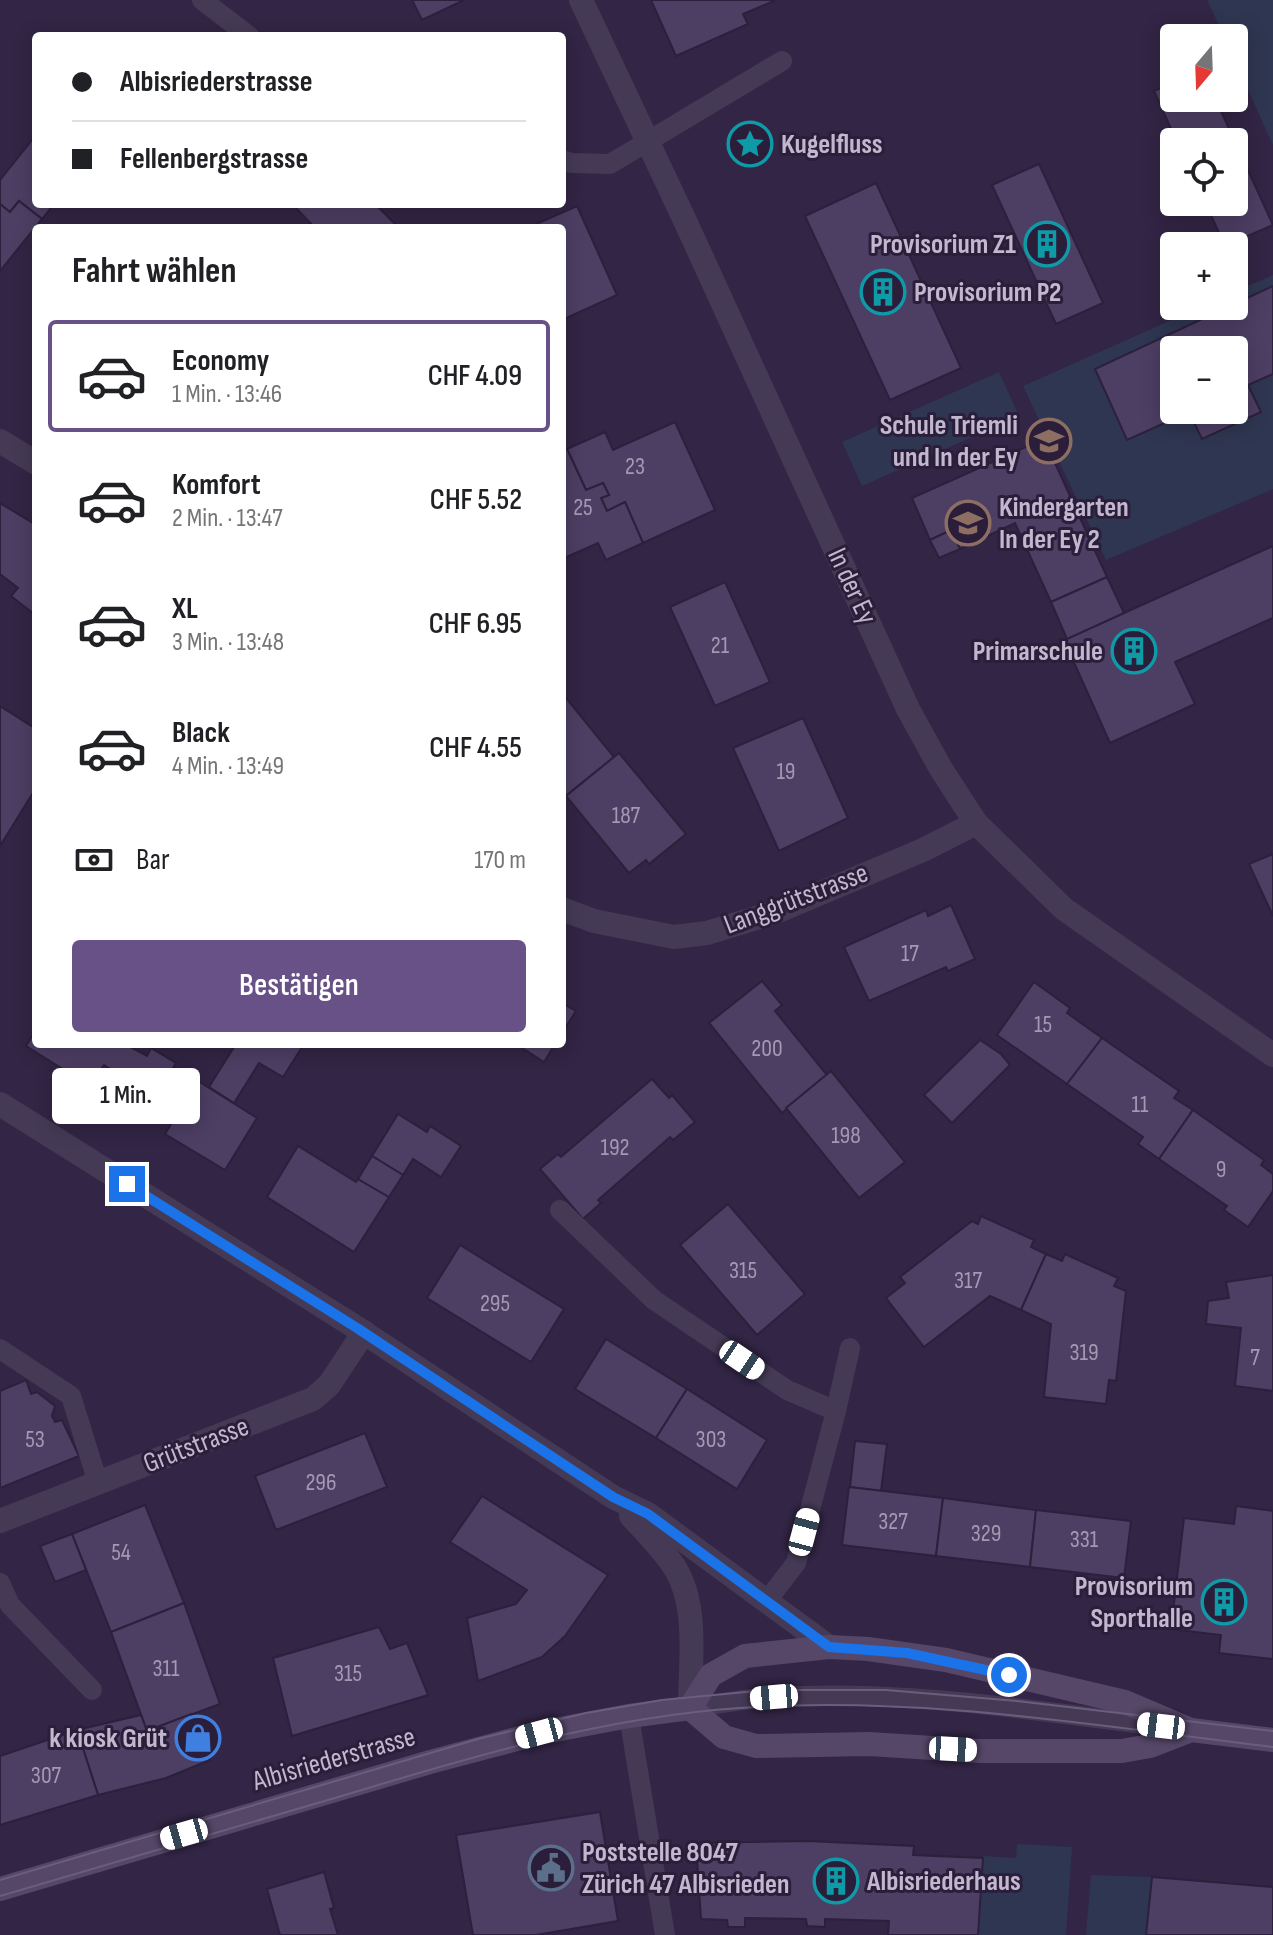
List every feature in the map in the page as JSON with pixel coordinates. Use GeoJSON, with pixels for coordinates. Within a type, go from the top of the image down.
{"type":"FeatureCollection","features":[{"type":"Feature","properties":{"kind":"main road"},"geometry":{"type":"LineString","coordinates":[[1191,1730],[1150,1746],[1122,1751],[981,1751],[869,1744],[756,1746],[724,1737],[690,1708],[711,1675],[745,1656],[829,1647],[907,1653],[1125,1702],[1191,1730],[1273,1740]]}},
{"type":"Feature","properties":{"kind":"main road","name":"Albisriederstrasse"},"geometry":{"type":"LineString","coordinates":[[0,1889],[443,1758],[539,1733],[690,1708]]}},
{"type":"Feature","properties":{"kind":"street","name":"In der Ey"},"geometry":{"type":"LineString","coordinates":[[581,0],[908,709],[976,823],[1064,909],[1273,1055]]}},
{"type":"Feature","properties":{"kind":"street"},"geometry":{"type":"LineString","coordinates":[[0,441],[32,461]]}},
{"type":"Feature","properties":{"kind":"street","name":"Langgrütstrasse"},"geometry":{"type":"LineString","coordinates":[[566,910],[594,921],[674,937],[707,933],[776,912],[923,850],[976,823]]}},
{"type":"Feature","properties":{"kind":"street"},"geometry":{"type":"LineString","coordinates":[[0,1104],[364,1332],[613,1497],[648,1514],[829,1647]]}},
{"type":"Feature","properties":{"kind":"street","name":"Grütstrasse"},"geometry":{"type":"LineString","coordinates":[[0,1521],[313,1399],[336,1376],[364,1332]]}},
{"type":"Feature","properties":{"kind":"street"},"geometry":{"type":"LineString","coordinates":[[613,1497],[656,1543],[677,1571],[688,1602],[690,1708]]}},
{"type":"Feature","properties":{"kind":"lane"},"geometry":{"type":"LineString","coordinates":[[202,0],[244,32]]}},
{"type":"Feature","properties":{"kind":"lane"},"geometry":{"type":"LineString","coordinates":[[566,161],[610,164],[782,61]]}},
{"type":"Feature","properties":{"kind":"lane"},"geometry":{"type":"LineString","coordinates":[[560,1210],[654,1300],[787,1390],[836,1411]]}},
{"type":"Feature","properties":{"kind":"lane"},"geometry":{"type":"LineString","coordinates":[[766,1602],[796,1563],[850,1348]]}},
{"type":"Feature","properties":{"kind":"lane"},"geometry":{"type":"LineString","coordinates":[[0,1349],[71,1396],[98,1483]]}},
{"type":"Feature","properties":{"kind":"lane"},"geometry":{"type":"LineString","coordinates":[[0,1583],[10,1605],[92,1690]]}},
{"type":"Feature","properties":{"kind":"lane"},"geometry":{"type":"LineString","coordinates":[[690,1708],[774,1697],[834,1695],[906,1698],[1191,1730]]}},
{"type":"Feature","properties":{"kind":"lane"},"geometry":{"type":"LineString","coordinates":[[629,1716],[665,1935]]}},
{"type":"Feature","properties":{"kind":"shaded area"},"geometry":{"type":"Polygon","coordinates":[[[1207,0],[1273,0],[1273,145],[1248,90],[1248,24],[1218,24],[1207,0]]]}},
{"type":"Feature","properties":{"kind":"shaded area"},"geometry":{"type":"Polygon","coordinates":[[[1273,275],[1273,489],[1106,560],[1023,386],[1172,320],[1248,320],[1248,286],[1273,275]]]}},
{"type":"Feature","properties":{"kind":"shaded area"},"geometry":{"type":"Polygon","coordinates":[[[999,372],[1019,416],[862,486],[842,442],[999,372]]]}},
{"type":"Feature","properties":{"kind":"shaded area"},"geometry":{"type":"Polygon","coordinates":[[[1017,1844],[1072,1847],[1066,1935],[978,1935],[983,1856],[1016,1858],[1017,1844]]]}},
{"type":"Feature","properties":{"kind":"shaded area"},"geometry":{"type":"Polygon","coordinates":[[[1091,1875],[1152,1877],[1146,1935],[1086,1935],[1091,1875]]]}},
{"type":"Feature","properties":{"kind":"building"},"geometry":{"type":"Polygon","coordinates":[[[412,0],[464,0],[422,20],[412,0]]]}},
{"type":"Feature","properties":{"kind":"building"},"geometry":{"type":"Polygon","coordinates":[[[651,0],[774,1],[743,14],[748,24],[676,56],[651,0]]]}},
{"type":"Feature","properties":{"kind":"building"},"geometry":{"type":"Polygon","coordinates":[[[1160,88],[1160,104],[1154,91],[1160,88]]]}},
{"type":"Feature","properties":{"kind":"building"},"geometry":{"type":"Polygon","coordinates":[[[1163,112],[1221,112],[1229,128],[1171,128],[1163,112]]]}},
{"type":"Feature","properties":{"kind":"building"},"geometry":{"type":"Polygon","coordinates":[[[32,140],[32,208],[51,208],[42,219],[19,201],[10,212],[0,204],[0,180],[32,140]]]}},
{"type":"Feature","properties":{"kind":"building","name":"Provisorium Z1"},"geometry":{"type":"Polygon","coordinates":[[[1039,164],[1103,303],[1056,324],[992,185],[1039,164]]]}},
{"type":"Feature","properties":{"kind":"building"},"geometry":{"type":"Polygon","coordinates":[[[1248,170],[1273,225],[1248,236],[1248,232],[1219,232],[1211,216],[1248,216],[1248,170]]]}},
{"type":"Feature","properties":{"kind":"building","name":"Provisorium P2"},"geometry":{"type":"Polygon","coordinates":[[[876,183],[961,368],[890,400],[805,216],[876,183]]]}},
{"type":"Feature","properties":{"kind":"building"},"geometry":{"type":"Polygon","coordinates":[[[19,201],[42,219],[38,224],[32,224],[32,231],[0,271],[0,204],[10,212],[19,201]]]}},
{"type":"Feature","properties":{"kind":"building"},"geometry":{"type":"Polygon","coordinates":[[[577,206],[617,295],[566,318],[566,224],[536,224],[577,206]]]}},
{"type":"Feature","properties":{"kind":"building"},"geometry":{"type":"Polygon","coordinates":[[[296,208],[379,208],[395,224],[311,224],[296,208]]]}},
{"type":"Feature","properties":{"kind":"building"},"geometry":{"type":"Polygon","coordinates":[[[1273,286],[1273,374],[1248,385],[1248,336],[1166,336],[1200,320],[1248,320],[1248,298],[1273,286]]]}},
{"type":"Feature","properties":{"kind":"building"},"geometry":{"type":"Polygon","coordinates":[[[1160,339],[1160,424],[1162,424],[1127,440],[1095,369],[1160,339]]]}},
{"type":"Feature","properties":{"kind":"building"},"geometry":{"type":"Polygon","coordinates":[[[1248,385],[1261,412],[1248,418],[1248,385]]]}},
{"type":"Feature","properties":{"kind":"building"},"geometry":{"type":"Polygon","coordinates":[[[675,422],[715,510],[643,543],[625,502],[607,511],[601,498],[609,495],[603,483],[586,490],[567,449],[605,432],[613,450],[675,422]]]}},
{"type":"Feature","properties":{"kind":"building"},"geometry":{"type":"Polygon","coordinates":[[[1195,424],[1235,424],[1202,439],[1195,424]]]}},
{"type":"Feature","properties":{"kind":"building"},"geometry":{"type":"Polygon","coordinates":[[[1044,439],[1107,577],[1051,602],[1015,523],[960,549],[951,530],[930,540],[912,498],[1044,439]]]}},
{"type":"Feature","properties":{"kind":"building"},"geometry":{"type":"Polygon","coordinates":[[[566,450],[586,490],[603,483],[609,495],[601,498],[607,511],[625,502],[643,543],[606,560],[598,543],[566,557],[566,450]]]}},
{"type":"Feature","properties":{"kind":"building"},"geometry":{"type":"Polygon","coordinates":[[[0,503],[32,523],[32,612],[11,596],[18,588],[0,574],[0,503]]]}},
{"type":"Feature","properties":{"kind":"building"},"geometry":{"type":"Polygon","coordinates":[[[951,530],[960,549],[939,558],[930,540],[951,530]]]}},
{"type":"Feature","properties":{"kind":"building","name":"Primarschule"},"geometry":{"type":"Polygon","coordinates":[[[1273,546],[1273,618],[1175,662],[1195,704],[1110,743],[1064,640],[1273,546]]]}},
{"type":"Feature","properties":{"kind":"building"},"geometry":{"type":"Polygon","coordinates":[[[1107,577],[1124,613],[1067,639],[1051,602],[1107,577]]]}},
{"type":"Feature","properties":{"kind":"building"},"geometry":{"type":"Polygon","coordinates":[[[725,582],[770,682],[715,706],[670,607],[725,582]]]}},
{"type":"Feature","properties":{"kind":"building"},"geometry":{"type":"Polygon","coordinates":[[[566,698],[614,757],[566,796],[566,698]]]}},
{"type":"Feature","properties":{"kind":"building"},"geometry":{"type":"Polygon","coordinates":[[[0,706],[32,726],[32,794],[0,846],[0,706]]]}},
{"type":"Feature","properties":{"kind":"building"},"geometry":{"type":"Polygon","coordinates":[[[803,718],[848,818],[779,851],[733,748],[803,718]]]}},
{"type":"Feature","properties":{"kind":"building"},"geometry":{"type":"Polygon","coordinates":[[[619,753],[686,834],[649,864],[646,860],[629,873],[566,796],[619,753]]]}},
{"type":"Feature","properties":{"kind":"building"},"geometry":{"type":"Polygon","coordinates":[[[1273,854],[1273,916],[1249,864],[1273,854]]]}},
{"type":"Feature","properties":{"kind":"building"},"geometry":{"type":"Polygon","coordinates":[[[951,905],[975,959],[948,971],[946,967],[869,1001],[844,947],[926,910],[928,916],[951,905]]]}},
{"type":"Feature","properties":{"kind":"building"},"geometry":{"type":"Polygon","coordinates":[[[762,981],[782,1005],[775,1011],[827,1075],[782,1113],[709,1023],[762,981]]]}},
{"type":"Feature","properties":{"kind":"building"},"geometry":{"type":"Polygon","coordinates":[[[1034,982],[1070,1008],[1067,1013],[1102,1038],[1067,1084],[997,1035],[1034,982]]]}},
{"type":"Feature","properties":{"kind":"building"},"geometry":{"type":"Polygon","coordinates":[[[566,1005],[576,1011],[566,1027],[566,1005]]]}},
{"type":"Feature","properties":{"kind":"building"},"geometry":{"type":"Polygon","coordinates":[[[32,1036],[32,1048],[132,1048],[147,1056],[151,1048],[176,1063],[164,1084],[128,1080],[104,1065],[90,1086],[26,1046],[32,1036]]]}},
{"type":"Feature","properties":{"kind":"building"},"geometry":{"type":"Polygon","coordinates":[[[1102,1038],[1179,1091],[1174,1098],[1193,1110],[1159,1159],[1138,1144],[1143,1137],[1067,1084],[1102,1038]]]}},
{"type":"Feature","properties":{"kind":"building"},"geometry":{"type":"Polygon","coordinates":[[[980,1040],[1001,1054],[1010,1065],[952,1123],[924,1095],[980,1040]]]}},
{"type":"Feature","properties":{"kind":"building"},"geometry":{"type":"Polygon","coordinates":[[[233,1048],[301,1048],[283,1077],[259,1063],[234,1103],[209,1087],[233,1048]]]}},
{"type":"Feature","properties":{"kind":"building"},"geometry":{"type":"Polygon","coordinates":[[[522,1048],[553,1048],[544,1062],[522,1048]]]}},
{"type":"Feature","properties":{"kind":"building"},"geometry":{"type":"Polygon","coordinates":[[[831,1071],[905,1162],[859,1198],[786,1108],[831,1071]]]}},
{"type":"Feature","properties":{"kind":"building"},"geometry":{"type":"Polygon","coordinates":[[[652,1079],[669,1098],[672,1095],[695,1122],[673,1140],[670,1137],[598,1200],[601,1203],[583,1219],[540,1169],[558,1154],[561,1157],[652,1079]]]}},
{"type":"Feature","properties":{"kind":"building"},"geometry":{"type":"Polygon","coordinates":[[[198,1081],[257,1118],[225,1170],[165,1134],[198,1081]]]}},
{"type":"Feature","properties":{"kind":"building"},"geometry":{"type":"Polygon","coordinates":[[[1193,1110],[1264,1160],[1261,1165],[1273,1174],[1273,1191],[1248,1227],[1224,1210],[1227,1206],[1159,1159],[1193,1110]]]}},
{"type":"Feature","properties":{"kind":"building"},"geometry":{"type":"Polygon","coordinates":[[[398,1114],[427,1132],[430,1126],[461,1146],[441,1177],[413,1159],[403,1175],[372,1156],[398,1114]]]}},
{"type":"Feature","properties":{"kind":"building"},"geometry":{"type":"Polygon","coordinates":[[[298,1146],[356,1182],[358,1179],[389,1197],[354,1252],[267,1197],[298,1146]]]}},
{"type":"Feature","properties":{"kind":"building"},"geometry":{"type":"Polygon","coordinates":[[[372,1156],[403,1175],[389,1197],[358,1179],[372,1156]]]}},
{"type":"Feature","properties":{"kind":"building"},"geometry":{"type":"Polygon","coordinates":[[[728,1204],[805,1294],[757,1335],[680,1245],[728,1204]]]}},
{"type":"Feature","properties":{"kind":"building"},"geometry":{"type":"Polygon","coordinates":[[[981,1216],[1034,1240],[1031,1247],[1046,1254],[1021,1310],[990,1296],[924,1347],[886,1298],[905,1283],[900,1277],[972,1221],[978,1224],[981,1216]]]}},
{"type":"Feature","properties":{"kind":"building"},"geometry":{"type":"Polygon","coordinates":[[[460,1245],[564,1309],[531,1362],[427,1298],[460,1245]]]}},
{"type":"Feature","properties":{"kind":"building"},"geometry":{"type":"Polygon","coordinates":[[[1046,1254],[1062,1261],[1065,1254],[1118,1278],[1114,1286],[1126,1291],[1116,1381],[1109,1380],[1106,1404],[1044,1397],[1051,1324],[1021,1310],[1046,1254]]]}},
{"type":"Feature","properties":{"kind":"building"},"geometry":{"type":"Polygon","coordinates":[[[1273,1275],[1273,1391],[1235,1386],[1241,1328],[1206,1324],[1208,1301],[1229,1298],[1226,1282],[1273,1275]]]}},
{"type":"Feature","properties":{"kind":"building"},"geometry":{"type":"Polygon","coordinates":[[[606,1339],[687,1389],[656,1438],[575,1389],[606,1339]]]}},
{"type":"Feature","properties":{"kind":"building"},"geometry":{"type":"Polygon","coordinates":[[[26,1380],[31,1394],[37,1392],[55,1406],[52,1416],[55,1422],[62,1420],[79,1456],[0,1488],[0,1391],[26,1380]]]}},
{"type":"Feature","properties":{"kind":"building"},"geometry":{"type":"Polygon","coordinates":[[[687,1389],[767,1440],[737,1489],[656,1438],[687,1389]]]}},
{"type":"Feature","properties":{"kind":"building"},"geometry":{"type":"Polygon","coordinates":[[[365,1433],[387,1487],[276,1530],[255,1476],[365,1433]]]}},
{"type":"Feature","properties":{"kind":"building"},"geometry":{"type":"Polygon","coordinates":[[[855,1441],[887,1444],[881,1491],[850,1487],[855,1441]]]}},
{"type":"Feature","properties":{"kind":"building"},"geometry":{"type":"Polygon","coordinates":[[[849,1487],[943,1498],[936,1556],[842,1545],[849,1487]]]}},
{"type":"Feature","properties":{"kind":"building"},"geometry":{"type":"Polygon","coordinates":[[[482,1496],[608,1575],[565,1636],[542,1657],[478,1681],[467,1618],[516,1604],[527,1590],[450,1542],[482,1496]]]}},
{"type":"Feature","properties":{"kind":"building"},"geometry":{"type":"Polygon","coordinates":[[[943,1498],[1036,1510],[1030,1567],[936,1556],[943,1498]]]}},
{"type":"Feature","properties":{"kind":"building"},"geometry":{"type":"Polygon","coordinates":[[[145,1505],[184,1603],[111,1632],[72,1534],[145,1505]]]}},
{"type":"Feature","properties":{"kind":"building","name":"Provisorium Sporthalle"},"geometry":{"type":"Polygon","coordinates":[[[1236,1506],[1273,1511],[1273,1659],[1219,1653],[1221,1635],[1171,1629],[1184,1518],[1234,1524],[1236,1506]]]}},
{"type":"Feature","properties":{"kind":"building"},"geometry":{"type":"Polygon","coordinates":[[[1036,1510],[1131,1521],[1124,1578],[1030,1567],[1036,1510]]]}},
{"type":"Feature","properties":{"kind":"building"},"geometry":{"type":"Polygon","coordinates":[[[72,1534],[86,1570],[55,1582],[40,1546],[72,1534]]]}},
{"type":"Feature","properties":{"kind":"building"},"geometry":{"type":"Polygon","coordinates":[[[184,1603],[220,1704],[147,1731],[111,1632],[184,1603]]]}},
{"type":"Feature","properties":{"kind":"building"},"geometry":{"type":"Polygon","coordinates":[[[379,1627],[390,1649],[407,1643],[428,1695],[292,1736],[273,1658],[379,1627]]]}},
{"type":"Feature","properties":{"kind":"building"},"geometry":{"type":"Polygon","coordinates":[[[191,1714],[210,1760],[166,1778],[98,1795],[77,1730],[141,1715],[147,1731],[191,1714]]]}},
{"type":"Feature","properties":{"kind":"building"},"geometry":{"type":"Polygon","coordinates":[[[77,1730],[98,1795],[0,1825],[0,1756],[77,1730]]]}},
{"type":"Feature","properties":{"kind":"building"},"geometry":{"type":"Polygon","coordinates":[[[600,1812],[618,1921],[536,1935],[473,1935],[456,1835],[600,1812]]]}},
{"type":"Feature","properties":{"kind":"building","name":"Albisriederhaus"},"geometry":{"type":"Polygon","coordinates":[[[808,1841],[914,1846],[913,1855],[983,1858],[978,1935],[888,1935],[889,1921],[825,1919],[825,1927],[807,1926],[806,1919],[745,1918],[745,1927],[728,1927],[727,1920],[701,1919],[699,1889],[691,1890],[690,1874],[698,1874],[696,1843],[808,1841]]]}},
{"type":"Feature","properties":{"kind":"building"},"geometry":{"type":"Polygon","coordinates":[[[324,1872],[338,1935],[280,1935],[267,1889],[324,1872]]]}},
{"type":"Feature","properties":{"kind":"building"},"geometry":{"type":"Polygon","coordinates":[[[1152,1877],[1273,1887],[1273,1935],[1146,1935],[1152,1877]]]}},
{"type":"Feature","properties":{"kind":"tram line"},"geometry":{"type":"LineString","coordinates":[[0,1880],[478,1739],[586,1713],[662,1700],[767,1690],[886,1690],[1017,1701],[1273,1731]]}},
{"type":"Feature","properties":{"kind":"tram line"},"geometry":{"type":"LineString","coordinates":[[0,1896],[442,1766],[589,1729],[689,1713],[807,1705],[940,1709],[1273,1747]]}},
{"type":"Feature","properties":{"kind":"place","name":"Kugelfluss"},"geometry":{"type":"Point","coordinates":[750,144]}},
{"type":"Feature","properties":{"kind":"place","name":"Provisorium Z1"},"geometry":{"type":"Point","coordinates":[1047,244]}},
{"type":"Feature","properties":{"kind":"place","name":"Provisorium P2"},"geometry":{"type":"Point","coordinates":[883,292]}},
{"type":"Feature","properties":{"kind":"place","name":"Schule Triemli und In der Ey"},"geometry":{"type":"Point","coordinates":[1049,441]}},
{"type":"Feature","properties":{"kind":"place","name":"Kindergarten In der Ey 2"},"geometry":{"type":"Point","coordinates":[968,523]}},
{"type":"Feature","properties":{"kind":"place","name":"Primarschule"},"geometry":{"type":"Point","coordinates":[1134,651]}},
{"type":"Feature","properties":{"kind":"place","name":"Provisorium Sporthalle"},"geometry":{"type":"Point","coordinates":[1224,1602]}},
{"type":"Feature","properties":{"kind":"place","name":"k kiosk Grüt"},"geometry":{"type":"Point","coordinates":[198,1738]}},
{"type":"Feature","properties":{"kind":"place","name":"Poststelle 8047 Zürich 47 Albisrieden"},"geometry":{"type":"Point","coordinates":[551,1868]}},
{"type":"Feature","properties":{"kind":"place","name":"Albisriederhaus"},"geometry":{"type":"Point","coordinates":[836,1881]}},
{"type":"Feature","properties":{"kind":"route"},"geometry":{"type":"LineString","coordinates":[[127,1184],[357,1328],[613,1497],[648,1514],[829,1647],[907,1653],[1009,1675]]}}]}
